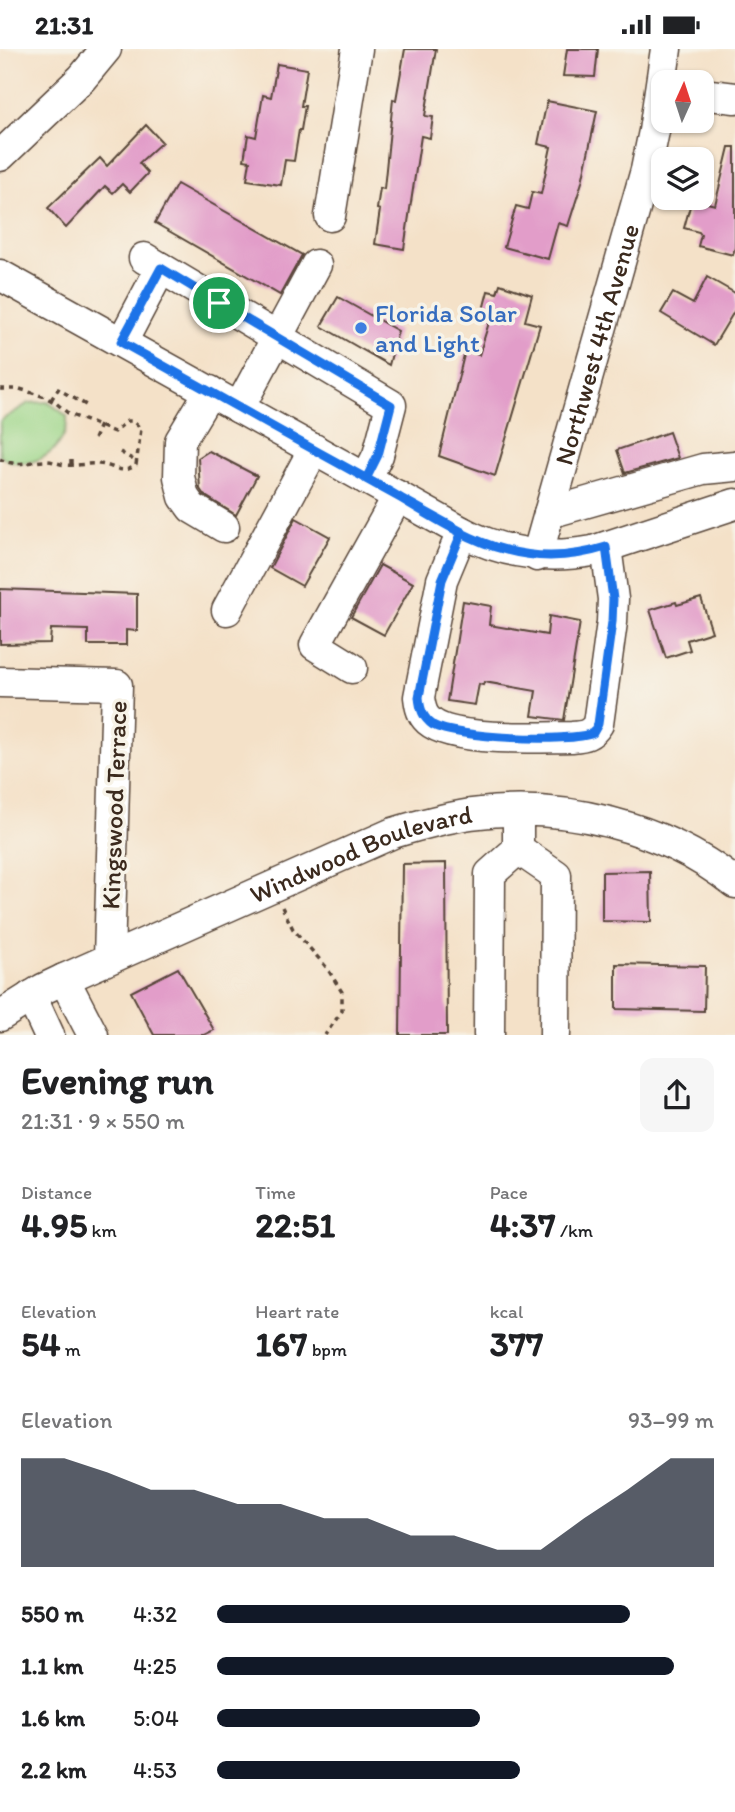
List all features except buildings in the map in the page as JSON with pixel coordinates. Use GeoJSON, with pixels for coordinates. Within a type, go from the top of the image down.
{"type":"FeatureCollection","features":[{"type":"Feature","properties":{"kind":"street"},"geometry":{"type":"LineString","coordinates":[[0,156],[82,78],[106,49]]}},
{"type":"Feature","properties":{"kind":"street"},"geometry":{"type":"LineString","coordinates":[[330,216],[357,49]]}},
{"type":"Feature","properties":{"kind":"street","name":"Northwest 4th Avenue"},"geometry":{"type":"LineString","coordinates":[[664,70],[666,49]]}},
{"type":"Feature","properties":{"kind":"street"},"geometry":{"type":"LineString","coordinates":[[714,95],[735,98]]}},
{"type":"Feature","properties":{"kind":"street","name":"Northwest 4th Avenue"},"geometry":{"type":"LineString","coordinates":[[537,556],[646,170],[653,133]]}},
{"type":"Feature","properties":{"kind":"street"},"geometry":{"type":"LineString","coordinates":[[121,342],[153,263],[391,405],[378,455],[366,479]]}},
{"type":"Feature","properties":{"kind":"street"},"geometry":{"type":"LineString","coordinates":[[239,408],[316,265]]}},
{"type":"Feature","properties":{"kind":"street"},"geometry":{"type":"LineString","coordinates":[[4,284],[121,342],[462,532],[492,546],[537,556],[574,554],[606,547],[735,504]]}},
{"type":"Feature","properties":{"kind":"street"},"geometry":{"type":"LineString","coordinates":[[210,391],[180,441],[179,477],[184,497],[192,508],[225,527]]}},
{"type":"Feature","properties":{"kind":"street"},"geometry":{"type":"LineString","coordinates":[[227,610],[314,449]]}},
{"type":"Feature","properties":{"kind":"street"},"geometry":{"type":"LineString","coordinates":[[549,513],[703,469],[735,465]]}},
{"type":"Feature","properties":{"kind":"street"},"geometry":{"type":"LineString","coordinates":[[352,668],[315,645],[398,496]]}},
{"type":"Feature","properties":{"kind":"street"},"geometry":{"type":"LineString","coordinates":[[462,532],[442,580],[419,697],[425,718],[434,725],[474,736],[572,737],[593,733],[598,724],[611,641],[613,599],[606,547]]}},
{"type":"Feature","properties":{"kind":"street","name":"Kingswood Terrace"},"geometry":{"type":"LineString","coordinates":[[0,682],[117,685],[109,958]]}},
{"type":"Feature","properties":{"kind":"street"},"geometry":{"type":"LineString","coordinates":[[489,1035],[490,874],[518,849],[518,811]]}},
{"type":"Feature","properties":{"kind":"street","name":"Windwood Boulevard"},"geometry":{"type":"LineString","coordinates":[[0,1016],[30,996],[109,958],[393,833],[433,821],[473,814],[518,811],[580,816],[620,825],[659,839],[695,857],[735,883]]}},
{"type":"Feature","properties":{"kind":"street"},"geometry":{"type":"LineString","coordinates":[[518,849],[556,874],[555,1035]]}},
{"type":"Feature","properties":{"kind":"street"},"geometry":{"type":"LineString","coordinates":[[64,979],[93,1035]]}},
{"type":"Feature","properties":{"kind":"street"},"geometry":{"type":"LineString","coordinates":[[30,996],[49,1035]]}},
{"type":"Feature","properties":{"kind":"path"},"geometry":{"type":"LineString","coordinates":[[0,389],[20,390],[51,400],[69,414],[114,432],[127,421],[138,424],[141,429],[136,465],[125,471],[103,464],[71,465],[47,460],[14,465],[0,460]]}},
{"type":"Feature","properties":{"kind":"path"},"geometry":{"type":"LineString","coordinates":[[51,400],[58,389],[86,404]]}},
{"type":"Feature","properties":{"kind":"path"},"geometry":{"type":"LineString","coordinates":[[94,439],[100,425]]}},
{"type":"Feature","properties":{"kind":"path"},"geometry":{"type":"LineString","coordinates":[[120,452],[137,462]]}},
{"type":"Feature","properties":{"kind":"path"},"geometry":{"type":"LineString","coordinates":[[71,455],[71,465]]}},
{"type":"Feature","properties":{"kind":"path"},"geometry":{"type":"LineString","coordinates":[[272,886],[293,929],[327,968],[342,992],[342,1011],[325,1035]]}},
{"type":"Feature","properties":{"kind":"green space"},"geometry":{"type":"Polygon","coordinates":[[[48,402],[67,416],[62,439],[55,448],[46,456],[23,463],[0,456],[0,422],[29,403],[48,402]]]}},
{"type":"Feature","properties":{"kind":"place","name":"Florida Solar and Light"},"geometry":{"type":"Point","coordinates":[361,328]}},
{"type":"Feature","properties":{"kind":"route"},"geometry":{"type":"LineString","coordinates":[[219,303],[161,268],[121,342],[366,479],[478,541],[537,556],[574,554],[606,547],[613,599],[611,641],[598,724],[593,733],[572,737],[474,736],[444,729],[425,718],[419,697],[442,580],[462,532],[366,479],[378,455],[391,405],[219,303]]}}]}
